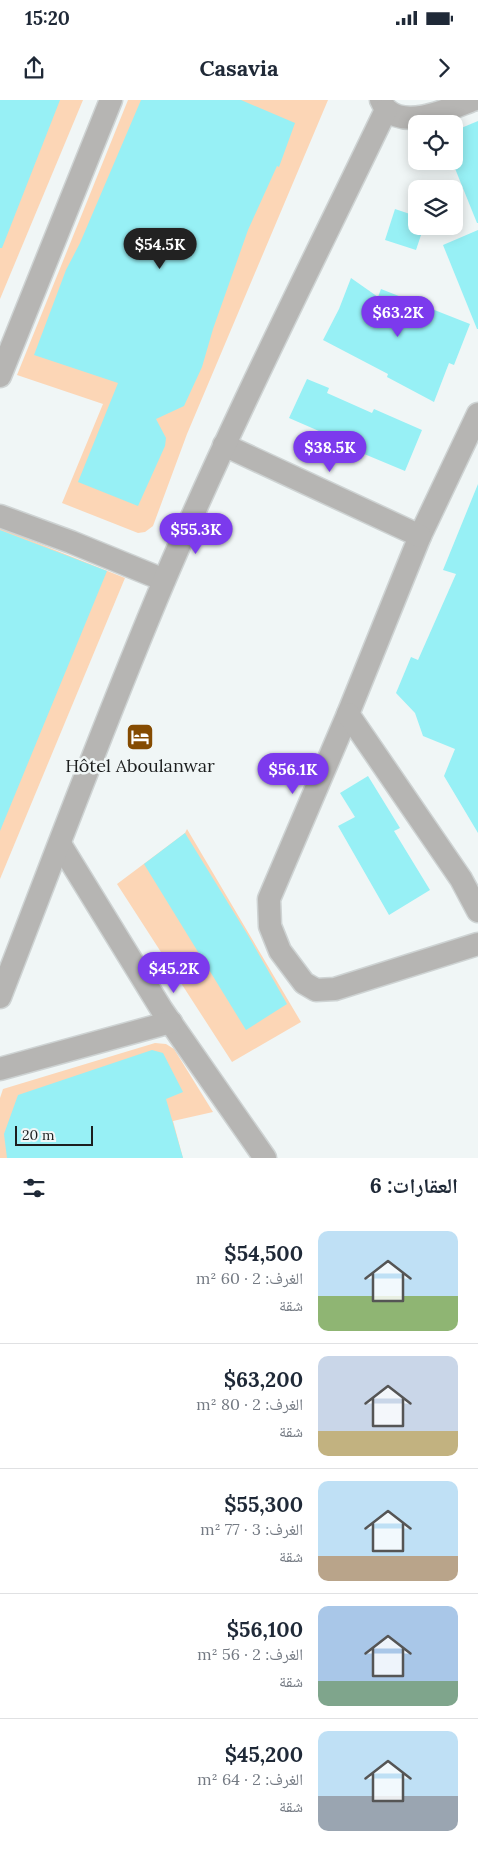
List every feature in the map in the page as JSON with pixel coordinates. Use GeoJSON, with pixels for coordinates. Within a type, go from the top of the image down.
{"type":"FeatureCollection","features":[{"type":"Feature","properties":{"kind":"street"},"geometry":{"type":"LineString","coordinates":[[0,376],[111,100]]}},
{"type":"Feature","properties":{"kind":"street"},"geometry":{"type":"LineString","coordinates":[[0,997],[5,964],[60,844],[164,580],[224,445],[384,105],[400,117],[425,117],[473,100]]}},
{"type":"Feature","properties":{"kind":"street"},"geometry":{"type":"LineString","coordinates":[[478,414],[420,536],[348,714],[269,898],[270,926],[280,951],[304,983],[316,990],[336,989],[478,944]]}},
{"type":"Feature","properties":{"kind":"street"},"geometry":{"type":"LineString","coordinates":[[224,445],[420,536]]}},
{"type":"Feature","properties":{"kind":"street"},"geometry":{"type":"LineString","coordinates":[[0,516],[71,542],[164,580]]}},
{"type":"Feature","properties":{"kind":"street"},"geometry":{"type":"LineString","coordinates":[[348,714],[470,875],[478,911]]}},
{"type":"Feature","properties":{"kind":"street"},"geometry":{"type":"LineString","coordinates":[[60,844],[171,1022],[265,1158]]}},
{"type":"Feature","properties":{"kind":"street"},"geometry":{"type":"LineString","coordinates":[[0,1069],[171,1022]]}},
{"type":"Feature","properties":{"kind":"shaded area"},"geometry":{"type":"Polygon","coordinates":[[[0,100],[83,100],[0,299],[0,100]]]}},
{"type":"Feature","properties":{"kind":"shaded area"},"geometry":{"type":"Polygon","coordinates":[[[128,100],[328,100],[187,434],[153,526],[145,532],[138,533],[62,503],[103,404],[17,375],[128,100]]]}},
{"type":"Feature","properties":{"kind":"shaded area"},"geometry":{"type":"Polygon","coordinates":[[[0,528],[125,578],[0,879],[0,528]]]}},
{"type":"Feature","properties":{"kind":"shaded area"},"geometry":{"type":"Polygon","coordinates":[[[187,829],[301,1022],[232,1062],[117,884],[185,833],[187,829]]]}},
{"type":"Feature","properties":{"kind":"shaded area"},"geometry":{"type":"Polygon","coordinates":[[[155,1043],[166,1044],[174,1049],[213,1112],[173,1121],[183,1158],[0,1158],[0,1098],[3,1089],[155,1043]]]}},
{"type":"Feature","properties":{"kind":"building"},"geometry":{"type":"Polygon","coordinates":[[[0,100],[60,100],[2,248],[0,248],[0,100]]]}},
{"type":"Feature","properties":{"kind":"building"},"geometry":{"type":"Polygon","coordinates":[[[141,100],[241,100],[295,123],[279,167],[277,166],[248,230],[213,329],[202,367],[184,406],[156,419],[166,438],[165,446],[138,506],[78,482],[118,383],[34,355],[66,270],[80,243],[141,100]]]}},
{"type":"Feature","properties":{"kind":"building"},"geometry":{"type":"Polygon","coordinates":[[[478,121],[478,223],[463,188],[463,180],[460,180],[456,170],[463,170],[463,127],[478,121]]]}},
{"type":"Feature","properties":{"kind":"building"},"geometry":{"type":"Polygon","coordinates":[[[395,209],[408,213],[408,235],[421,235],[416,250],[385,240],[395,209]]]}},
{"type":"Feature","properties":{"kind":"building"},"geometry":{"type":"Polygon","coordinates":[[[478,230],[478,329],[477,329],[443,245],[478,230]]]}},
{"type":"Feature","properties":{"kind":"building"},"geometry":{"type":"Polygon","coordinates":[[[351,278],[378,297],[381,289],[470,324],[454,365],[449,363],[434,402],[387,377],[388,374],[323,340],[339,309],[351,278]]]}},
{"type":"Feature","properties":{"kind":"building"},"geometry":{"type":"Polygon","coordinates":[[[307,379],[329,388],[327,393],[372,413],[374,409],[422,430],[405,471],[357,451],[358,448],[289,418],[307,379]]]}},
{"type":"Feature","properties":{"kind":"building"},"geometry":{"type":"Polygon","coordinates":[[[478,484],[478,833],[444,776],[455,749],[423,736],[415,713],[396,693],[411,657],[418,660],[456,574],[443,570],[478,484]]]}},
{"type":"Feature","properties":{"kind":"building"},"geometry":{"type":"Polygon","coordinates":[[[0,530],[107,571],[0,831],[0,530]]]}},
{"type":"Feature","properties":{"kind":"building"},"geometry":{"type":"Polygon","coordinates":[[[368,776],[400,828],[394,831],[430,890],[389,915],[338,826],[355,817],[340,793],[368,776]]]}},
{"type":"Feature","properties":{"kind":"building"},"geometry":{"type":"Polygon","coordinates":[[[185,833],[249,937],[287,1004],[246,1030],[144,864],[185,833]]]}},
{"type":"Feature","properties":{"kind":"building"},"geometry":{"type":"Polygon","coordinates":[[[152,1050],[163,1053],[183,1092],[166,1099],[183,1158],[7,1158],[4,1134],[18,1095],[152,1050]]]}},
{"type":"Feature","properties":{"kind":"place","name":"Hôtel Aboulanwar"},"geometry":{"type":"Point","coordinates":[140,737]}}]}
